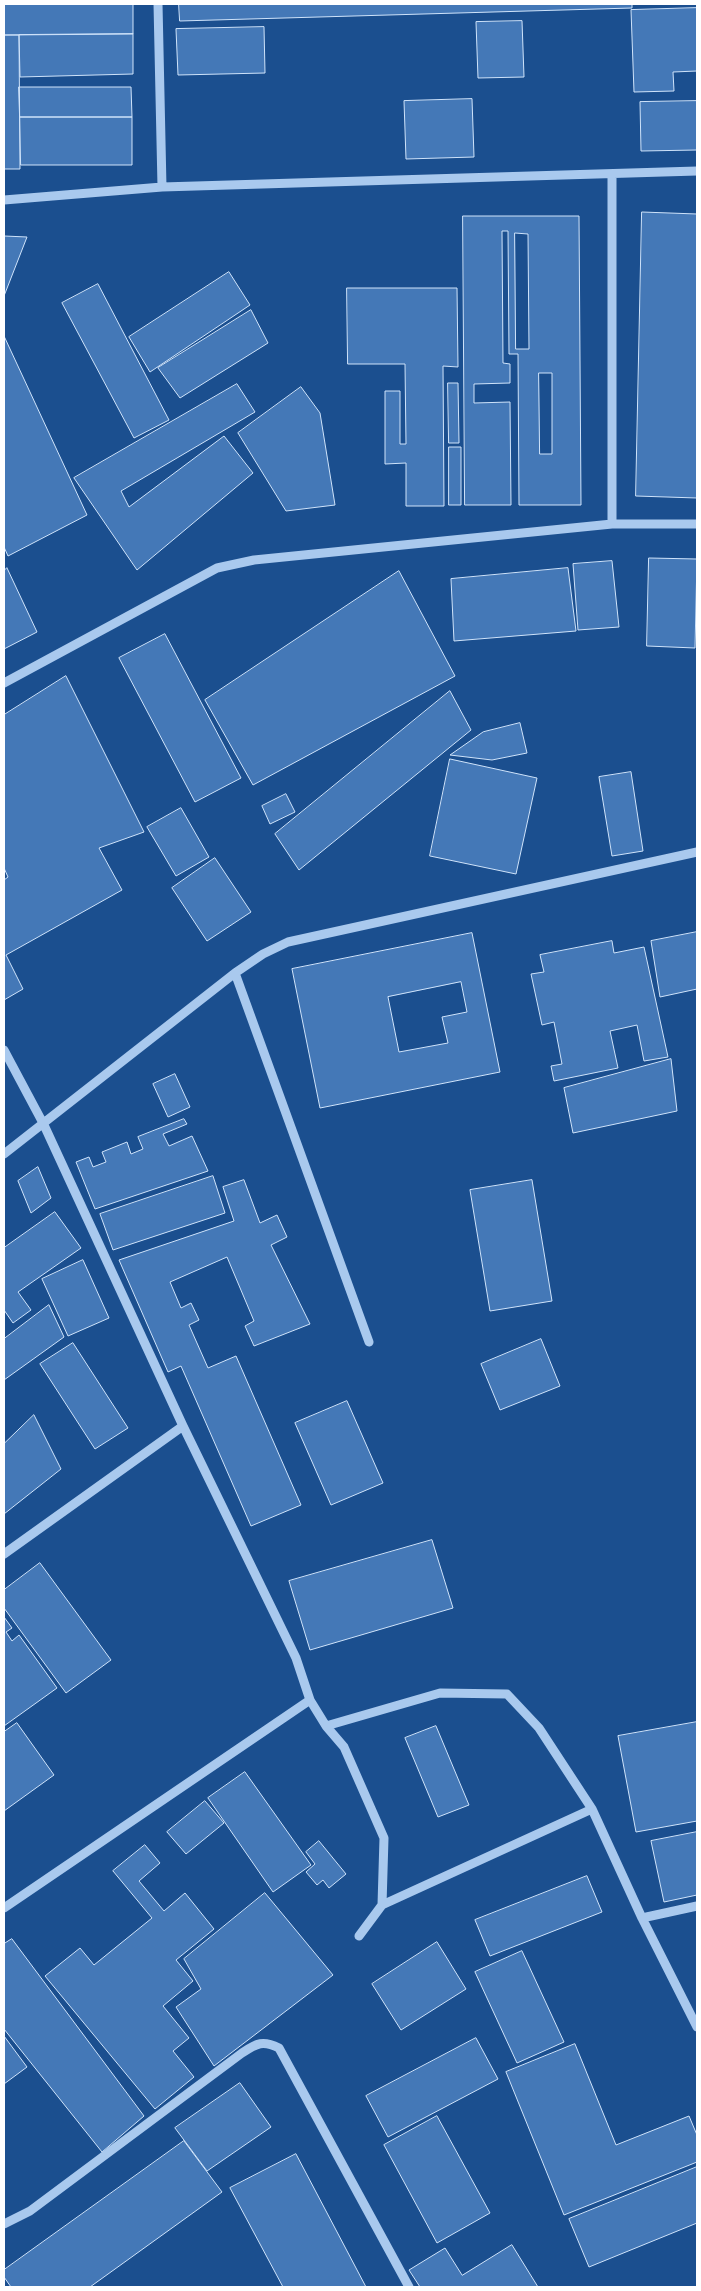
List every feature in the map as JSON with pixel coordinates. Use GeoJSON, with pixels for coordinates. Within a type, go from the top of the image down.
{"type":"FeatureCollection","features":[{"type":"Feature","properties":{"kind":"street"},"geometry":{"type":"LineString","coordinates":[[158,4],[162,187]]}},
{"type":"Feature","properties":{"kind":"street"},"geometry":{"type":"LineString","coordinates":[[4,200],[162,187],[697,171]]}},
{"type":"Feature","properties":{"kind":"street"},"geometry":{"type":"LineString","coordinates":[[612,174],[612,524]]}},
{"type":"Feature","properties":{"kind":"street"},"geometry":{"type":"LineString","coordinates":[[4,683],[217,568],[254,560],[612,524],[697,524]]}},
{"type":"Feature","properties":{"kind":"street"},"geometry":{"type":"LineString","coordinates":[[4,1154],[44,1125],[235,973],[263,954],[288,942],[697,852]]}},
{"type":"Feature","properties":{"kind":"street"},"geometry":{"type":"LineString","coordinates":[[235,973],[369,1342]]}},
{"type":"Feature","properties":{"kind":"street"},"geometry":{"type":"LineString","coordinates":[[4,1050],[44,1125],[183,1426],[296,1658],[310,1700],[326,1726],[344,1747],[384,1838],[382,1905]]}},
{"type":"Feature","properties":{"kind":"street"},"geometry":{"type":"LineString","coordinates":[[4,1554],[183,1426]]}},
{"type":"Feature","properties":{"kind":"street"},"geometry":{"type":"LineString","coordinates":[[326,1726],[440,1693],[506,1694],[539,1728],[592,1809],[642,1918],[697,2027]]}},
{"type":"Feature","properties":{"kind":"street"},"geometry":{"type":"LineString","coordinates":[[4,1908],[310,1700]]}},
{"type":"Feature","properties":{"kind":"street"},"geometry":{"type":"LineString","coordinates":[[359,1936],[382,1905],[592,1809]]}},
{"type":"Feature","properties":{"kind":"street"},"geometry":{"type":"LineString","coordinates":[[642,1918],[697,1906]]}},
{"type":"Feature","properties":{"kind":"street"},"geometry":{"type":"LineString","coordinates":[[4,2224],[30,2211],[242,2053],[257,2043],[266,2042],[279,2048],[409,2287]]}},
{"type":"Feature","properties":{"kind":"building"},"geometry":{"type":"Polygon","coordinates":[[[4,4],[133,4],[133,34],[4,35],[4,4]]]}},
{"type":"Feature","properties":{"kind":"building"},"geometry":{"type":"Polygon","coordinates":[[[179,4],[632,4],[632,8],[180,21],[179,4]]]}},
{"type":"Feature","properties":{"kind":"building"},"geometry":{"type":"Polygon","coordinates":[[[697,8],[697,71],[673,72],[674,91],[634,92],[631,10],[697,8]]]}},
{"type":"Feature","properties":{"kind":"building"},"geometry":{"type":"Polygon","coordinates":[[[522,21],[524,77],[478,78],[476,22],[522,21]]]}},
{"type":"Feature","properties":{"kind":"building"},"geometry":{"type":"Polygon","coordinates":[[[264,27],[265,73],[178,75],[176,29],[264,27]]]}},
{"type":"Feature","properties":{"kind":"building"},"geometry":{"type":"Polygon","coordinates":[[[133,34],[133,74],[20,77],[19,35],[133,34]]]}},
{"type":"Feature","properties":{"kind":"building"},"geometry":{"type":"Polygon","coordinates":[[[4,35],[19,35],[20,169],[4,169],[4,35]]]}},
{"type":"Feature","properties":{"kind":"building"},"geometry":{"type":"Polygon","coordinates":[[[19,87],[131,87],[132,117],[20,117],[19,87]]]}},
{"type":"Feature","properties":{"kind":"building"},"geometry":{"type":"Polygon","coordinates":[[[472,99],[474,157],[406,159],[404,101],[472,99]]]}},
{"type":"Feature","properties":{"kind":"building"},"geometry":{"type":"Polygon","coordinates":[[[697,101],[697,150],[641,151],[640,102],[697,101]]]}},
{"type":"Feature","properties":{"kind":"building"},"geometry":{"type":"Polygon","coordinates":[[[20,117],[132,117],[132,165],[21,165],[20,117]]]}},
{"type":"Feature","properties":{"kind":"building"},"geometry":{"type":"Polygon","coordinates":[[[642,212],[697,214],[697,498],[636,496],[642,212]]]}},
{"type":"Feature","properties":{"kind":"building"},"geometry":{"type":"Polygon","coordinates":[[[463,216],[579,216],[581,505],[519,505],[518,354],[509,354],[508,231],[502,231],[503,363],[510,364],[510,383],[474,384],[474,403],[510,402],[511,505],[465,505],[463,216]],[[515,233],[516,349],[529,349],[528,234],[515,233]],[[539,373],[540,454],[552,454],[552,373],[539,373]]]}},
{"type":"Feature","properties":{"kind":"building"},"geometry":{"type":"Polygon","coordinates":[[[4,236],[27,237],[4,296],[4,236]]]}},
{"type":"Feature","properties":{"kind":"building"},"geometry":{"type":"Polygon","coordinates":[[[229,272],[250,305],[150,372],[129,337],[229,272]]]}},
{"type":"Feature","properties":{"kind":"building"},"geometry":{"type":"Polygon","coordinates":[[[98,284],[169,420],[134,438],[62,303],[98,284]]]}},
{"type":"Feature","properties":{"kind":"building"},"geometry":{"type":"Polygon","coordinates":[[[347,288],[457,288],[458,367],[443,366],[444,506],[406,506],[406,463],[385,464],[385,391],[400,391],[400,444],[406,444],[405,364],[348,364],[347,288]]]}},
{"type":"Feature","properties":{"kind":"building"},"geometry":{"type":"Polygon","coordinates":[[[251,310],[268,343],[180,398],[158,368],[251,310]]]}},
{"type":"Feature","properties":{"kind":"building"},"geometry":{"type":"Polygon","coordinates":[[[4,336],[87,515],[8,556],[4,547],[4,336]]]}},
{"type":"Feature","properties":{"kind":"building"},"geometry":{"type":"Polygon","coordinates":[[[448,383],[458,383],[459,443],[449,443],[448,383]]]}},
{"type":"Feature","properties":{"kind":"building"},"geometry":{"type":"Polygon","coordinates":[[[237,384],[255,412],[121,491],[129,507],[224,436],[253,473],[137,570],[74,478],[237,384]]]}},
{"type":"Feature","properties":{"kind":"building"},"geometry":{"type":"Polygon","coordinates":[[[301,387],[320,413],[335,505],[286,511],[238,433],[301,387]]]}},
{"type":"Feature","properties":{"kind":"building"},"geometry":{"type":"Polygon","coordinates":[[[449,447],[461,447],[461,505],[449,505],[449,447]]]}},
{"type":"Feature","properties":{"kind":"building"},"geometry":{"type":"Polygon","coordinates":[[[649,558],[697,559],[695,648],[647,646],[649,558]]]}},
{"type":"Feature","properties":{"kind":"building"},"geometry":{"type":"Polygon","coordinates":[[[612,561],[619,627],[578,630],[573,564],[612,561]]]}},
{"type":"Feature","properties":{"kind":"building"},"geometry":{"type":"Polygon","coordinates":[[[7,568],[37,632],[4,649],[4,571],[7,568]]]}},
{"type":"Feature","properties":{"kind":"building"},"geometry":{"type":"Polygon","coordinates":[[[568,568],[576,631],[454,641],[451,579],[568,568]]]}},
{"type":"Feature","properties":{"kind":"building"},"geometry":{"type":"Polygon","coordinates":[[[399,571],[455,676],[253,785],[205,700],[399,571]]]}},
{"type":"Feature","properties":{"kind":"building"},"geometry":{"type":"Polygon","coordinates":[[[165,634],[241,778],[195,802],[119,658],[165,634]]]}},
{"type":"Feature","properties":{"kind":"building"},"geometry":{"type":"Polygon","coordinates":[[[66,676],[144,832],[99,848],[122,890],[6,955],[23,989],[4,1000],[4,880],[8,877],[4,868],[4,715],[66,676]]]}},
{"type":"Feature","properties":{"kind":"building"},"geometry":{"type":"Polygon","coordinates":[[[450,691],[471,730],[299,870],[275,834],[450,691]]]}},
{"type":"Feature","properties":{"kind":"building"},"geometry":{"type":"Polygon","coordinates":[[[520,723],[527,753],[492,760],[450,755],[483,732],[520,723]]]}},
{"type":"Feature","properties":{"kind":"building"},"geometry":{"type":"Polygon","coordinates":[[[450,759],[537,778],[516,874],[430,856],[450,759]]]}},
{"type":"Feature","properties":{"kind":"building"},"geometry":{"type":"Polygon","coordinates":[[[631,772],[643,851],[612,856],[599,777],[631,772]]]}},
{"type":"Feature","properties":{"kind":"building"},"geometry":{"type":"Polygon","coordinates":[[[286,794],[295,812],[270,824],[262,806],[286,794]]]}},
{"type":"Feature","properties":{"kind":"building"},"geometry":{"type":"Polygon","coordinates":[[[181,808],[209,857],[176,876],[147,827],[181,808]]]}},
{"type":"Feature","properties":{"kind":"building"},"geometry":{"type":"Polygon","coordinates":[[[215,858],[251,912],[207,941],[172,888],[215,858]]]}},
{"type":"Feature","properties":{"kind":"building"},"geometry":{"type":"Polygon","coordinates":[[[697,932],[697,989],[660,997],[651,941],[697,932]]]}},
{"type":"Feature","properties":{"kind":"building"},"geometry":{"type":"Polygon","coordinates":[[[472,933],[500,1072],[320,1108],[292,969],[472,933]],[[461,982],[388,997],[399,1052],[448,1043],[442,1017],[467,1012],[461,982]]]}},
{"type":"Feature","properties":{"kind":"building"},"geometry":{"type":"Polygon","coordinates":[[[612,941],[614,953],[644,947],[668,1057],[644,1061],[637,1025],[610,1031],[618,1068],[554,1081],[551,1066],[562,1064],[554,1022],[542,1025],[531,974],[544,972],[540,955],[612,941]]]}},
{"type":"Feature","properties":{"kind":"building"},"geometry":{"type":"Polygon","coordinates":[[[671,1059],[677,1111],[573,1133],[564,1088],[671,1059]]]}},
{"type":"Feature","properties":{"kind":"building"},"geometry":{"type":"Polygon","coordinates":[[[175,1074],[190,1107],[168,1117],[153,1084],[175,1074]]]}},
{"type":"Feature","properties":{"kind":"building"},"geometry":{"type":"Polygon","coordinates":[[[184,1119],[187,1124],[163,1134],[169,1146],[192,1136],[208,1171],[95,1209],[76,1162],[89,1157],[93,1167],[106,1162],[102,1152],[127,1142],[131,1154],[143,1149],[138,1137],[184,1119]]]}},
{"type":"Feature","properties":{"kind":"building"},"geometry":{"type":"Polygon","coordinates":[[[38,1167],[51,1198],[31,1213],[18,1181],[38,1167]]]}},
{"type":"Feature","properties":{"kind":"building"},"geometry":{"type":"Polygon","coordinates":[[[213,1176],[225,1213],[113,1250],[100,1214],[213,1176]]]}},
{"type":"Feature","properties":{"kind":"building"},"geometry":{"type":"Polygon","coordinates":[[[244,1180],[260,1223],[277,1215],[287,1237],[271,1245],[310,1324],[254,1346],[245,1326],[254,1321],[227,1257],[170,1282],[181,1308],[191,1303],[199,1320],[189,1325],[208,1368],[236,1356],[301,1505],[251,1526],[181,1366],[168,1372],[119,1260],[234,1221],[223,1187],[244,1180]]]}},
{"type":"Feature","properties":{"kind":"building"},"geometry":{"type":"Polygon","coordinates":[[[532,1180],[552,1301],[490,1311],[470,1190],[532,1180]]]}},
{"type":"Feature","properties":{"kind":"building"},"geometry":{"type":"Polygon","coordinates":[[[55,1212],[81,1248],[18,1292],[31,1310],[13,1323],[4,1310],[4,1248],[55,1212]]]}},
{"type":"Feature","properties":{"kind":"building"},"geometry":{"type":"Polygon","coordinates":[[[83,1260],[109,1318],[68,1336],[42,1279],[83,1260]]]}},
{"type":"Feature","properties":{"kind":"building"},"geometry":{"type":"Polygon","coordinates":[[[49,1305],[64,1337],[4,1380],[4,1339],[49,1305]]]}},
{"type":"Feature","properties":{"kind":"building"},"geometry":{"type":"Polygon","coordinates":[[[541,1339],[560,1386],[500,1410],[481,1364],[541,1339]]]}},
{"type":"Feature","properties":{"kind":"building"},"geometry":{"type":"Polygon","coordinates":[[[73,1343],[128,1428],[95,1449],[40,1364],[73,1343]]]}},
{"type":"Feature","properties":{"kind":"building"},"geometry":{"type":"Polygon","coordinates":[[[347,1401],[383,1483],[331,1505],[295,1423],[347,1401]]]}},
{"type":"Feature","properties":{"kind":"building"},"geometry":{"type":"Polygon","coordinates":[[[34,1415],[61,1469],[4,1514],[4,1444],[34,1415]]]}},
{"type":"Feature","properties":{"kind":"building"},"geometry":{"type":"Polygon","coordinates":[[[432,1540],[453,1608],[310,1650],[289,1581],[432,1540]]]}},
{"type":"Feature","properties":{"kind":"building"},"geometry":{"type":"Polygon","coordinates":[[[40,1563],[111,1660],[66,1693],[4,1608],[4,1590],[40,1563]]]}},
{"type":"Feature","properties":{"kind":"building"},"geometry":{"type":"Polygon","coordinates":[[[4,1617],[12,1628],[6,1632],[12,1641],[19,1635],[57,1688],[4,1726],[4,1617]]]}},
{"type":"Feature","properties":{"kind":"building"},"geometry":{"type":"Polygon","coordinates":[[[697,1722],[697,1821],[636,1832],[618,1736],[697,1722]]]}},
{"type":"Feature","properties":{"kind":"building"},"geometry":{"type":"Polygon","coordinates":[[[17,1723],[54,1775],[4,1811],[4,1732],[17,1723]]]}},
{"type":"Feature","properties":{"kind":"building"},"geometry":{"type":"Polygon","coordinates":[[[436,1726],[469,1805],[438,1817],[405,1738],[436,1726]]]}},
{"type":"Feature","properties":{"kind":"building"},"geometry":{"type":"Polygon","coordinates":[[[245,1772],[311,1865],[273,1892],[208,1798],[245,1772]]]}},
{"type":"Feature","properties":{"kind":"building"},"geometry":{"type":"Polygon","coordinates":[[[205,1801],[224,1823],[186,1854],[167,1832],[205,1801]]]}},
{"type":"Feature","properties":{"kind":"building"},"geometry":{"type":"Polygon","coordinates":[[[697,1832],[697,1895],[664,1902],[651,1841],[697,1832]]]}},
{"type":"Feature","properties":{"kind":"building"},"geometry":{"type":"Polygon","coordinates":[[[319,1841],[346,1874],[329,1888],[323,1880],[317,1885],[306,1872],[315,1864],[306,1852],[319,1841]]]}},
{"type":"Feature","properties":{"kind":"building"},"geometry":{"type":"Polygon","coordinates":[[[145,1845],[160,1863],[139,1881],[164,1911],[185,1893],[214,1929],[176,1960],[193,1981],[163,2006],[189,2038],[173,2051],[194,2077],[155,2109],[45,1976],[80,1948],[94,1965],[152,1918],[113,1871],[145,1845]]]}},
{"type":"Feature","properties":{"kind":"building"},"geometry":{"type":"Polygon","coordinates":[[[587,1876],[602,1912],[490,1956],[475,1920],[587,1876]]]}},
{"type":"Feature","properties":{"kind":"building"},"geometry":{"type":"Polygon","coordinates":[[[265,1893],[333,1975],[214,2066],[176,2007],[201,1989],[184,1959],[265,1893]]]}},
{"type":"Feature","properties":{"kind":"building"},"geometry":{"type":"Polygon","coordinates":[[[12,1939],[144,2116],[102,2152],[4,2029],[4,1944],[12,1939]]]}},
{"type":"Feature","properties":{"kind":"building"},"geometry":{"type":"Polygon","coordinates":[[[437,1942],[466,1989],[401,2030],[372,1984],[437,1942]]]}},
{"type":"Feature","properties":{"kind":"building"},"geometry":{"type":"Polygon","coordinates":[[[522,1951],[564,2042],[517,2063],[475,1972],[522,1951]]]}},
{"type":"Feature","properties":{"kind":"building"},"geometry":{"type":"Polygon","coordinates":[[[4,2036],[27,2067],[4,2084],[4,2036]]]}},
{"type":"Feature","properties":{"kind":"building"},"geometry":{"type":"Polygon","coordinates":[[[476,2038],[498,2079],[388,2137],[366,2096],[476,2038]]]}},
{"type":"Feature","properties":{"kind":"building"},"geometry":{"type":"Polygon","coordinates":[[[575,2044],[616,2145],[689,2116],[697,2135],[697,2162],[564,2215],[506,2072],[575,2044]]]}},
{"type":"Feature","properties":{"kind":"building"},"geometry":{"type":"Polygon","coordinates":[[[240,2083],[271,2127],[207,2171],[175,2128],[240,2083]]]}},
{"type":"Feature","properties":{"kind":"building"},"geometry":{"type":"Polygon","coordinates":[[[437,2116],[490,2213],[437,2243],[384,2145],[437,2116]]]}},
{"type":"Feature","properties":{"kind":"building"},"geometry":{"type":"Polygon","coordinates":[[[184,2141],[222,2192],[90,2287],[11,2287],[4,2277],[4,2270],[184,2141]]]}},
{"type":"Feature","properties":{"kind":"building"},"geometry":{"type":"Polygon","coordinates":[[[296,2154],[366,2287],[283,2287],[230,2188],[296,2154]]]}},
{"type":"Feature","properties":{"kind":"building"},"geometry":{"type":"Polygon","coordinates":[[[697,2167],[697,2223],[589,2267],[569,2219],[697,2167]]]}},
{"type":"Feature","properties":{"kind":"building"},"geometry":{"type":"Polygon","coordinates":[[[512,2245],[538,2287],[420,2287],[409,2270],[445,2248],[462,2275],[512,2245]]]}}]}
